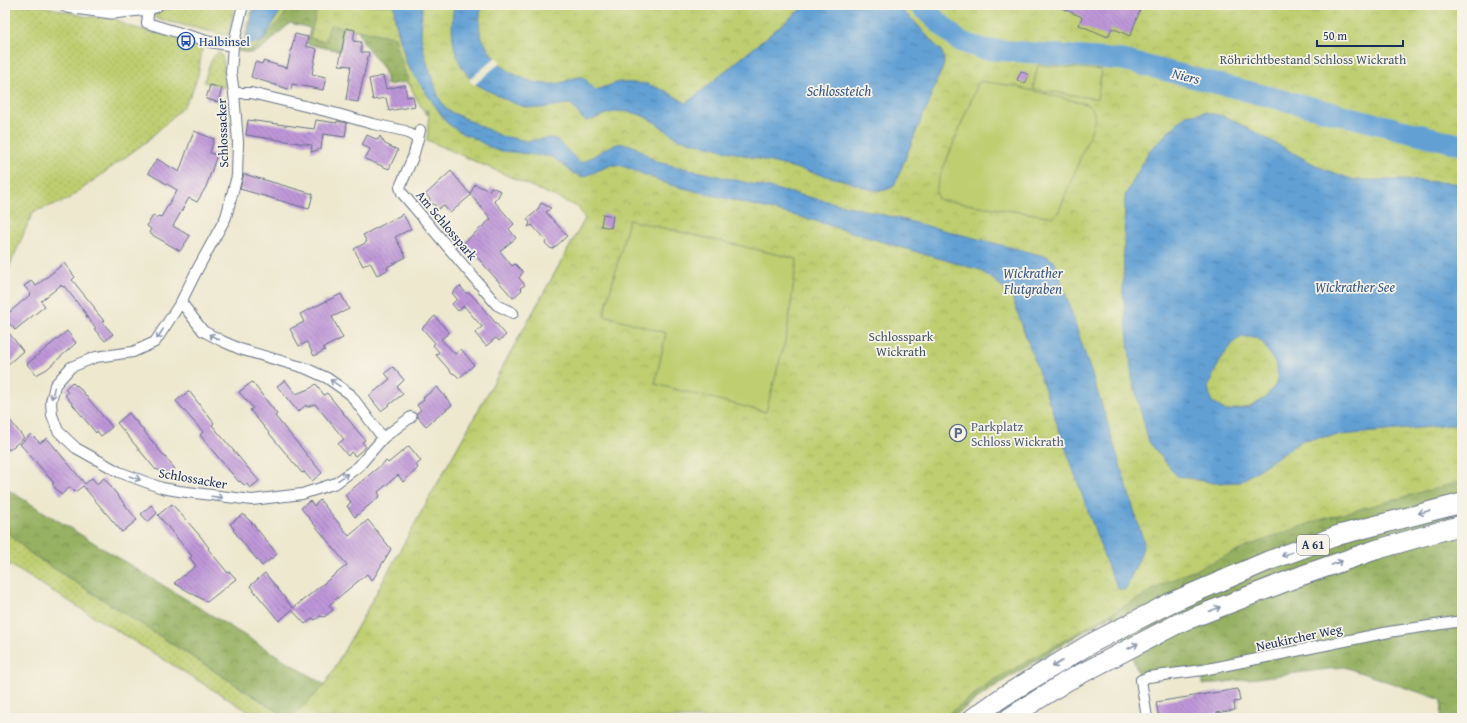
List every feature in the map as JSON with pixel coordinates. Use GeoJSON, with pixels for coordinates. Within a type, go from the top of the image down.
{"type":"FeatureCollection","features":[{"type":"Feature","properties":{"kind":"highway","name":"A 61"},"geometry":{"type":"LineString","coordinates":[[974,718],[1004,696],[1090,644],[1170,603],[1268,561],[1339,535],[1462,503]]}},
{"type":"Feature","properties":{"kind":"highway","name":"A 61"},"geometry":{"type":"LineString","coordinates":[[1009,718],[1067,681],[1179,623],[1303,575],[1375,550],[1462,525]]}},
{"type":"Feature","properties":{"kind":"main road"},"geometry":{"type":"LineString","coordinates":[[67,5],[112,11],[152,6]]}},
{"type":"Feature","properties":{"kind":"street","name":"Schlossacker"},"geometry":{"type":"LineString","coordinates":[[243,5],[233,46],[231,72],[238,142],[237,176],[226,217],[181,302],[154,342],[133,352],[96,356],[71,367],[56,385],[51,402],[52,415],[58,431],[76,448],[119,472],[162,488],[220,497],[252,500],[302,494],[336,483],[360,466],[383,438],[411,417]]}},
{"type":"Feature","properties":{"kind":"street"},"geometry":{"type":"LineString","coordinates":[[152,6],[147,23],[210,42],[233,46]]}},
{"type":"Feature","properties":{"kind":"street","name":"Am Schlosspark"},"geometry":{"type":"LineString","coordinates":[[234,93],[251,93],[405,132],[419,134],[413,157],[400,187],[402,193],[497,305],[513,313]]}},
{"type":"Feature","properties":{"kind":"street"},"geometry":{"type":"LineString","coordinates":[[181,302],[203,331],[222,341],[305,368],[327,378],[350,394],[383,438]]}},
{"type":"Feature","properties":{"kind":"street","name":"Neukircher Weg"},"geometry":{"type":"LineString","coordinates":[[1147,718],[1141,680],[1148,677],[1240,663],[1389,632],[1462,621]]}},
{"type":"Feature","properties":{"kind":"green space"},"geometry":{"type":"Polygon","coordinates":[[[5,5],[39,5],[84,16],[116,19],[128,26],[198,44],[202,50],[198,75],[192,92],[183,107],[146,142],[67,200],[33,212],[5,277],[5,5]]]}},
{"type":"Feature","properties":{"kind":"green space"},"geometry":{"type":"Polygon","coordinates":[[[180,5],[235,5],[228,35],[158,19],[152,15],[154,13],[180,5]]]}},
{"type":"Feature","properties":{"kind":"green space"},"geometry":{"type":"Polygon","coordinates":[[[253,5],[290,5],[283,17],[253,49],[242,48],[253,5]]]}},
{"type":"Feature","properties":{"kind":"green space"},"geometry":{"type":"Polygon","coordinates":[[[285,5],[393,5],[437,110],[430,114],[426,114],[416,92],[406,82],[387,85],[384,69],[363,42],[357,27],[344,25],[340,51],[307,44],[310,28],[290,23],[263,48],[252,53],[238,51],[239,39],[253,45],[263,41],[285,5]]]}},
{"type":"Feature","properties":{"kind":"green space","name":"Schlosspark Wickrath"},"geometry":{"type":"Polygon","coordinates":[[[318,5],[1462,5],[1462,481],[1316,521],[1251,545],[1167,582],[989,683],[943,718],[291,718],[325,685],[585,219],[578,207],[427,140],[429,110],[424,111],[418,102],[403,67],[395,37],[330,25],[325,42],[310,38],[318,5]]]}},
{"type":"Feature","properties":{"kind":"green space"},"geometry":{"type":"Polygon","coordinates":[[[1462,5],[1462,718],[1441,718],[1442,700],[1344,667],[1202,685],[1203,670],[1141,680],[1122,632],[1112,615],[1122,602],[1462,5]]]}},
{"type":"Feature","properties":{"kind":"green space"},"geometry":{"type":"Polygon","coordinates":[[[219,52],[223,60],[225,88],[204,82],[211,61],[219,52]]]}},
{"type":"Feature","properties":{"kind":"green space"},"geometry":{"type":"Polygon","coordinates":[[[1038,65],[1102,70],[1097,99],[1033,89],[1038,65]]]}},
{"type":"Feature","properties":{"kind":"green space"},"geometry":{"type":"Polygon","coordinates":[[[979,81],[1013,86],[1087,104],[1094,112],[1092,129],[1059,211],[1054,217],[938,199],[936,194],[938,181],[979,81]]]}},
{"type":"Feature","properties":{"kind":"green space"},"geometry":{"type":"Polygon","coordinates":[[[585,219],[563,400],[298,718],[288,718],[30,553],[5,530],[5,488],[325,685],[585,219]]]}},
{"type":"Feature","properties":{"kind":"green space"},"geometry":{"type":"Polygon","coordinates":[[[629,220],[797,259],[787,333],[766,412],[655,384],[666,333],[604,315],[629,220]]]}},
{"type":"Feature","properties":{"kind":"green space"},"geometry":{"type":"Polygon","coordinates":[[[5,530],[30,553],[288,718],[259,718],[5,562],[5,530]]]}},
{"type":"Feature","properties":{"kind":"green space"},"geometry":{"type":"Polygon","coordinates":[[[1106,602],[1112,615],[992,688],[951,718],[854,718],[1106,602]]]}},
{"type":"Feature","properties":{"kind":"water"},"geometry":{"type":"Polygon","coordinates":[[[255,5],[284,5],[263,40],[257,43],[252,43],[246,41],[255,5]]]}},
{"type":"Feature","properties":{"kind":"water","name":"Wickrather Flutgraben"},"geometry":{"type":"Polygon","coordinates":[[[394,5],[422,5],[421,37],[426,60],[439,98],[447,110],[501,136],[528,141],[549,138],[556,139],[580,163],[611,146],[618,144],[631,145],[657,162],[865,210],[1048,257],[1055,262],[1104,412],[1144,543],[1140,557],[1125,590],[1119,589],[1109,570],[1012,297],[998,283],[980,270],[809,219],[671,185],[620,165],[611,165],[583,177],[573,173],[553,157],[495,150],[472,137],[463,134],[447,123],[407,65],[395,20],[394,5]]]}},
{"type":"Feature","properties":{"kind":"water","name":"Schlossteich"},"geometry":{"type":"Polygon","coordinates":[[[454,5],[482,5],[479,24],[483,40],[499,63],[506,69],[524,79],[543,84],[553,84],[583,77],[596,90],[619,82],[647,84],[666,91],[686,103],[806,5],[896,5],[913,20],[938,48],[941,49],[944,62],[932,92],[929,104],[923,115],[894,186],[889,189],[872,190],[850,182],[676,138],[654,122],[638,114],[620,111],[586,121],[571,104],[534,108],[525,107],[511,102],[473,81],[459,62],[454,43],[452,24],[454,5]]]}},
{"type":"Feature","properties":{"kind":"water","name":"Wickrather See"},"geometry":{"type":"Polygon","coordinates":[[[1205,112],[1227,117],[1321,168],[1354,180],[1404,180],[1462,185],[1462,424],[1330,436],[1303,440],[1240,482],[1214,483],[1177,476],[1149,442],[1132,378],[1123,292],[1125,196],[1149,151],[1186,115],[1205,112]],[[1242,337],[1235,341],[1223,356],[1208,387],[1211,401],[1226,411],[1250,407],[1265,398],[1276,384],[1278,372],[1275,363],[1263,343],[1255,337],[1242,337]]]}},
{"type":"Feature","properties":{"kind":"pier"},"geometry":{"type":"Polygon","coordinates":[[[496,57],[501,62],[474,85],[469,80],[496,57]]]}},
{"type":"Feature","properties":{"kind":"building"},"geometry":{"type":"Polygon","coordinates":[[[1055,5],[1142,5],[1130,36],[1112,28],[1108,37],[1079,25],[1082,17],[1055,5]]]}},
{"type":"Feature","properties":{"kind":"building"},"geometry":{"type":"Polygon","coordinates":[[[346,28],[355,30],[353,41],[361,42],[361,52],[369,52],[358,102],[346,100],[351,66],[339,65],[346,28]]]}},
{"type":"Feature","properties":{"kind":"building"},"geometry":{"type":"Polygon","coordinates":[[[295,34],[308,37],[306,46],[317,49],[312,74],[326,77],[323,90],[292,84],[291,90],[251,77],[255,62],[262,64],[263,61],[287,68],[295,34]]]}},
{"type":"Feature","properties":{"kind":"building"},"geometry":{"type":"Polygon","coordinates":[[[1021,71],[1029,75],[1025,84],[1017,80],[1021,71]]]}},
{"type":"Feature","properties":{"kind":"building"},"geometry":{"type":"Polygon","coordinates":[[[383,76],[386,89],[405,85],[407,97],[413,96],[415,106],[389,111],[386,98],[373,100],[369,79],[383,76]]]}},
{"type":"Feature","properties":{"kind":"building"},"geometry":{"type":"Polygon","coordinates":[[[210,85],[222,88],[218,102],[206,99],[210,85]]]}},
{"type":"Feature","properties":{"kind":"building"},"geometry":{"type":"Polygon","coordinates":[[[248,120],[314,129],[316,120],[347,123],[345,137],[323,134],[321,149],[311,152],[312,145],[246,135],[248,120]]]}},
{"type":"Feature","properties":{"kind":"building"},"geometry":{"type":"Polygon","coordinates":[[[194,131],[214,139],[210,153],[217,155],[206,187],[197,202],[189,198],[173,226],[190,236],[180,251],[149,233],[151,229],[147,226],[153,215],[157,218],[158,216],[161,217],[177,190],[148,173],[157,159],[179,172],[194,131]]]}},
{"type":"Feature","properties":{"kind":"building"},"geometry":{"type":"Polygon","coordinates":[[[367,135],[378,140],[380,136],[385,144],[398,150],[389,169],[365,159],[370,149],[362,145],[367,135]]]}},
{"type":"Feature","properties":{"kind":"building"},"geometry":{"type":"Polygon","coordinates":[[[451,171],[470,194],[475,184],[489,191],[491,187],[501,191],[494,201],[514,224],[509,229],[516,238],[500,251],[512,266],[515,264],[523,272],[519,278],[525,285],[520,288],[522,290],[513,298],[477,257],[475,258],[469,251],[465,254],[459,247],[491,219],[471,195],[450,213],[443,205],[438,209],[434,204],[428,204],[430,199],[426,194],[451,171]]]}},
{"type":"Feature","properties":{"kind":"building"},"geometry":{"type":"Polygon","coordinates":[[[244,174],[313,194],[309,209],[240,189],[244,174]]]}},
{"type":"Feature","properties":{"kind":"building"},"geometry":{"type":"Polygon","coordinates":[[[541,203],[551,208],[546,212],[567,236],[553,249],[545,243],[546,241],[532,225],[528,227],[530,223],[527,219],[537,211],[541,203]]]}},
{"type":"Feature","properties":{"kind":"building"},"geometry":{"type":"Polygon","coordinates":[[[403,214],[411,229],[395,237],[406,257],[387,267],[388,270],[377,275],[370,262],[363,266],[354,249],[367,242],[363,235],[403,214]]]}},
{"type":"Feature","properties":{"kind":"building"},"geometry":{"type":"Polygon","coordinates":[[[603,214],[613,216],[611,228],[601,226],[603,214]]]}},
{"type":"Feature","properties":{"kind":"building"},"geometry":{"type":"Polygon","coordinates":[[[64,263],[75,277],[72,280],[95,308],[94,309],[104,321],[102,322],[113,334],[105,341],[94,329],[96,328],[86,316],[87,315],[64,286],[63,287],[61,285],[41,301],[45,306],[15,330],[5,318],[5,316],[31,294],[24,286],[31,281],[36,286],[64,263]]]}},
{"type":"Feature","properties":{"kind":"building"},"geometry":{"type":"Polygon","coordinates":[[[460,286],[466,293],[470,293],[506,335],[499,341],[496,338],[486,346],[475,333],[482,327],[464,306],[458,311],[452,304],[457,299],[452,293],[460,286]]]}},
{"type":"Feature","properties":{"kind":"building"},"geometry":{"type":"Polygon","coordinates":[[[341,294],[349,309],[332,317],[343,338],[323,348],[325,350],[314,356],[307,342],[299,346],[290,329],[304,322],[300,314],[341,294]]]}},
{"type":"Feature","properties":{"kind":"building"},"geometry":{"type":"Polygon","coordinates":[[[435,316],[449,333],[441,339],[455,354],[461,349],[474,365],[459,378],[452,373],[436,355],[439,352],[433,345],[435,343],[422,328],[435,316]]]}},
{"type":"Feature","properties":{"kind":"building"},"geometry":{"type":"Polygon","coordinates":[[[5,328],[23,351],[5,367],[5,328]]]}},
{"type":"Feature","properties":{"kind":"building"},"geometry":{"type":"Polygon","coordinates":[[[67,331],[76,343],[47,369],[36,375],[27,364],[67,331]]]}},
{"type":"Feature","properties":{"kind":"building"},"geometry":{"type":"Polygon","coordinates":[[[393,367],[404,380],[397,387],[403,394],[381,411],[369,396],[390,379],[385,373],[393,367]]]}},
{"type":"Feature","properties":{"kind":"building"},"geometry":{"type":"Polygon","coordinates":[[[285,380],[296,394],[311,388],[316,384],[324,395],[327,393],[365,440],[362,442],[366,447],[355,456],[351,452],[348,456],[338,444],[344,439],[315,404],[307,407],[306,405],[298,412],[277,386],[285,380]]]}},
{"type":"Feature","properties":{"kind":"building"},"geometry":{"type":"Polygon","coordinates":[[[72,382],[76,386],[77,385],[112,427],[101,436],[97,431],[96,433],[65,395],[68,393],[65,389],[72,382]]]}},
{"type":"Feature","properties":{"kind":"building"},"geometry":{"type":"Polygon","coordinates":[[[252,382],[277,414],[275,416],[322,473],[312,481],[304,472],[302,473],[250,410],[253,408],[239,392],[252,382]]]}},
{"type":"Feature","properties":{"kind":"building"},"geometry":{"type":"Polygon","coordinates":[[[437,387],[452,405],[426,426],[416,414],[421,410],[417,405],[437,387]]]}},
{"type":"Feature","properties":{"kind":"building"},"geometry":{"type":"Polygon","coordinates":[[[189,391],[214,423],[212,425],[259,481],[250,488],[247,484],[244,485],[240,481],[239,482],[200,435],[203,432],[176,401],[189,391]]]}},
{"type":"Feature","properties":{"kind":"building"},"geometry":{"type":"Polygon","coordinates":[[[129,413],[175,469],[166,477],[157,469],[156,470],[117,423],[129,413]]]}},
{"type":"Feature","properties":{"kind":"building"},"geometry":{"type":"Polygon","coordinates":[[[5,414],[24,438],[9,450],[5,445],[5,414]]]}},
{"type":"Feature","properties":{"kind":"building"},"geometry":{"type":"Polygon","coordinates":[[[31,434],[40,443],[47,438],[85,484],[92,478],[97,484],[104,478],[137,520],[122,532],[83,486],[75,492],[70,487],[61,495],[52,484],[54,483],[20,444],[31,434]]]}},
{"type":"Feature","properties":{"kind":"building"},"geometry":{"type":"Polygon","coordinates":[[[409,446],[421,461],[416,465],[418,468],[403,482],[398,475],[378,492],[380,496],[355,517],[347,506],[351,502],[345,495],[386,461],[388,463],[409,446]]]}},
{"type":"Feature","properties":{"kind":"building"},"geometry":{"type":"Polygon","coordinates":[[[320,500],[349,536],[368,520],[391,549],[372,581],[367,574],[329,605],[333,610],[324,617],[320,616],[315,620],[313,618],[305,624],[292,610],[279,621],[250,586],[265,573],[293,608],[347,565],[301,508],[310,501],[314,506],[320,500]]]}},
{"type":"Feature","properties":{"kind":"building"},"geometry":{"type":"Polygon","coordinates":[[[172,504],[201,537],[209,548],[208,549],[228,573],[230,572],[236,579],[207,602],[174,583],[196,566],[190,558],[192,556],[158,515],[172,504]]]}},
{"type":"Feature","properties":{"kind":"building"},"geometry":{"type":"Polygon","coordinates":[[[151,505],[157,513],[148,522],[141,514],[151,505]]]}},
{"type":"Feature","properties":{"kind":"building"},"geometry":{"type":"Polygon","coordinates":[[[243,514],[277,554],[262,566],[233,530],[234,529],[230,524],[243,514]]]}},
{"type":"Feature","properties":{"kind":"building"},"geometry":{"type":"Polygon","coordinates":[[[1238,689],[1240,701],[1234,702],[1235,710],[1216,713],[1217,718],[1159,718],[1156,702],[1238,689]]]}},
{"type":"Feature","properties":{"kind":"waterway","name":"Niers"},"geometry":{"type":"LineString","coordinates":[[920,5],[959,41],[983,49],[1123,60],[1462,145]]}},
{"type":"Feature","properties":{"kind":"place","name":"Halbinsel"},"geometry":{"type":"Point","coordinates":[186,41]}},
{"type":"Feature","properties":{"kind":"place","name":"Parkplatz Schloss Wickrath"},"geometry":{"type":"Point","coordinates":[958,433]}},
{"type":"Feature","properties":{"kind":"park label","name":"Röhrichtbestand Schloss Wickrath"},"geometry":{"type":"Point","coordinates":[1313,59]}}]}
